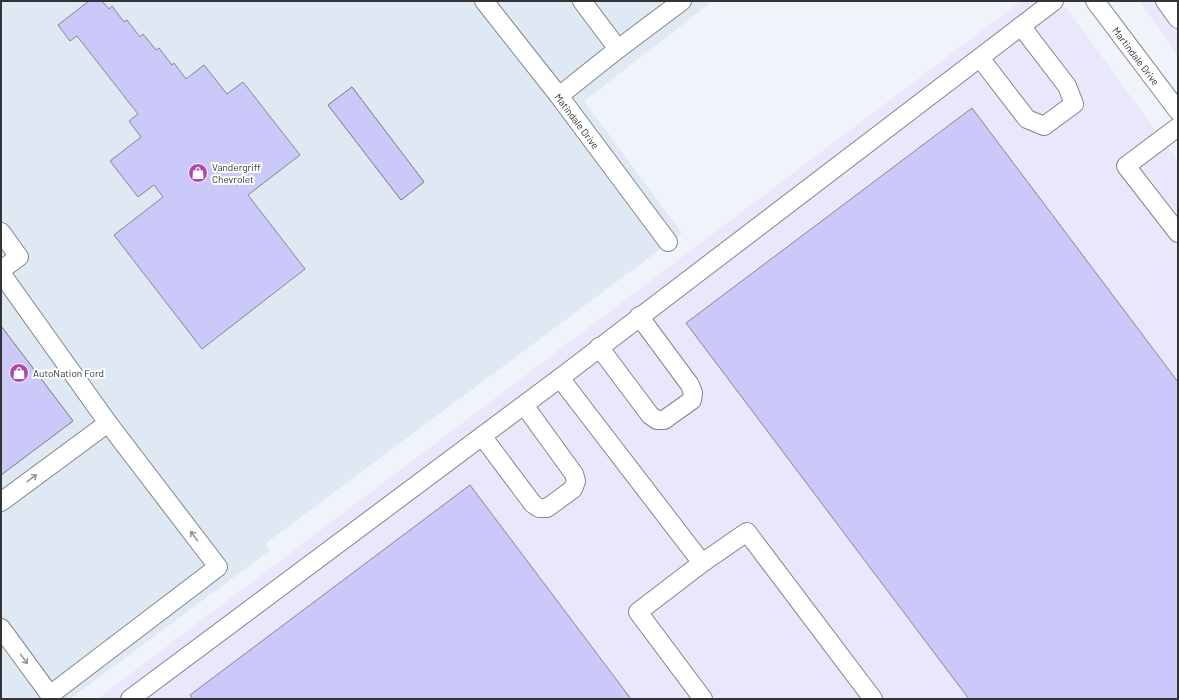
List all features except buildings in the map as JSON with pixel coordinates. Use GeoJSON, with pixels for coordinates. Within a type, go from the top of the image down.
{"type":"FeatureCollection","features":[{"type":"Feature","properties":{"kind":"street","name":"Matindale Drive"},"geometry":{"type":"LineString","coordinates":[[484,1],[559,96],[668,242]]}},
{"type":"Feature","properties":{"kind":"street"},"geometry":{"type":"LineString","coordinates":[[582,1],[618,49]]}},
{"type":"Feature","properties":{"kind":"street"},"geometry":{"type":"LineString","coordinates":[[559,96],[682,1]]}},
{"type":"Feature","properties":{"kind":"street"},"geometry":{"type":"LineString","coordinates":[[139,696],[560,378],[639,316],[1054,1]]}},
{"type":"Feature","properties":{"kind":"street","name":"Martindale Drive"},"geometry":{"type":"LineString","coordinates":[[1095,1],[1178,111]]}},
{"type":"Feature","properties":{"kind":"street"},"geometry":{"type":"LineString","coordinates":[[1165,1],[1178,19]]}},
{"type":"Feature","properties":{"kind":"street"},"geometry":{"type":"LineString","coordinates":[[980,58],[1027,119],[1044,126],[1074,104],[1067,86],[1021,26]]}},
{"type":"Feature","properties":{"kind":"street"},"geometry":{"type":"LineString","coordinates":[[1178,126],[1126,166],[1178,233]]}},
{"type":"Feature","properties":{"kind":"street"},"geometry":{"type":"LineString","coordinates":[[1,232],[19,257],[1,270]]}},
{"type":"Feature","properties":{"kind":"street"},"geometry":{"type":"LineString","coordinates":[[1,273],[108,423],[218,567],[50,695],[1,628]]}},
{"type":"Feature","properties":{"kind":"street"},"geometry":{"type":"LineString","coordinates":[[599,347],[650,415],[657,420],[664,420],[692,400],[693,393],[690,386],[639,316]]}},
{"type":"Feature","properties":{"kind":"street"},"geometry":{"type":"LineString","coordinates":[[560,378],[702,563]]}},
{"type":"Feature","properties":{"kind":"street"},"geometry":{"type":"LineString","coordinates":[[482,436],[533,504],[539,508],[547,508],[573,489],[576,482],[574,474],[524,405]]}},
{"type":"Feature","properties":{"kind":"street"},"geometry":{"type":"LineString","coordinates":[[1,502],[108,423]]}},
{"type":"Feature","properties":{"kind":"street"},"geometry":{"type":"LineString","coordinates":[[703,699],[638,612],[702,563],[747,532],[873,699]]}},
{"type":"Feature","properties":{"kind":"shaded area"},"geometry":{"type":"Polygon","coordinates":[[[1,1],[713,1],[584,101],[682,233],[266,543],[270,550],[70,699],[1,699],[1,1]]]}},
{"type":"Feature","properties":{"kind":"shaded area"},"geometry":{"type":"Polygon","coordinates":[[[1021,1],[1061,1],[1178,161],[1178,699],[97,699],[1021,1]]]}},
{"type":"Feature","properties":{"kind":"shaded area"},"geometry":{"type":"Polygon","coordinates":[[[1139,1],[1178,1],[1178,55],[1139,1]]]}},
{"type":"Feature","properties":{"kind":"place","name":"Vandergriff Chevrolet"},"geometry":{"type":"Point","coordinates":[198,173]}},
{"type":"Feature","properties":{"kind":"place","name":"AutoNation Ford"},"geometry":{"type":"Point","coordinates":[19,373]}}]}
